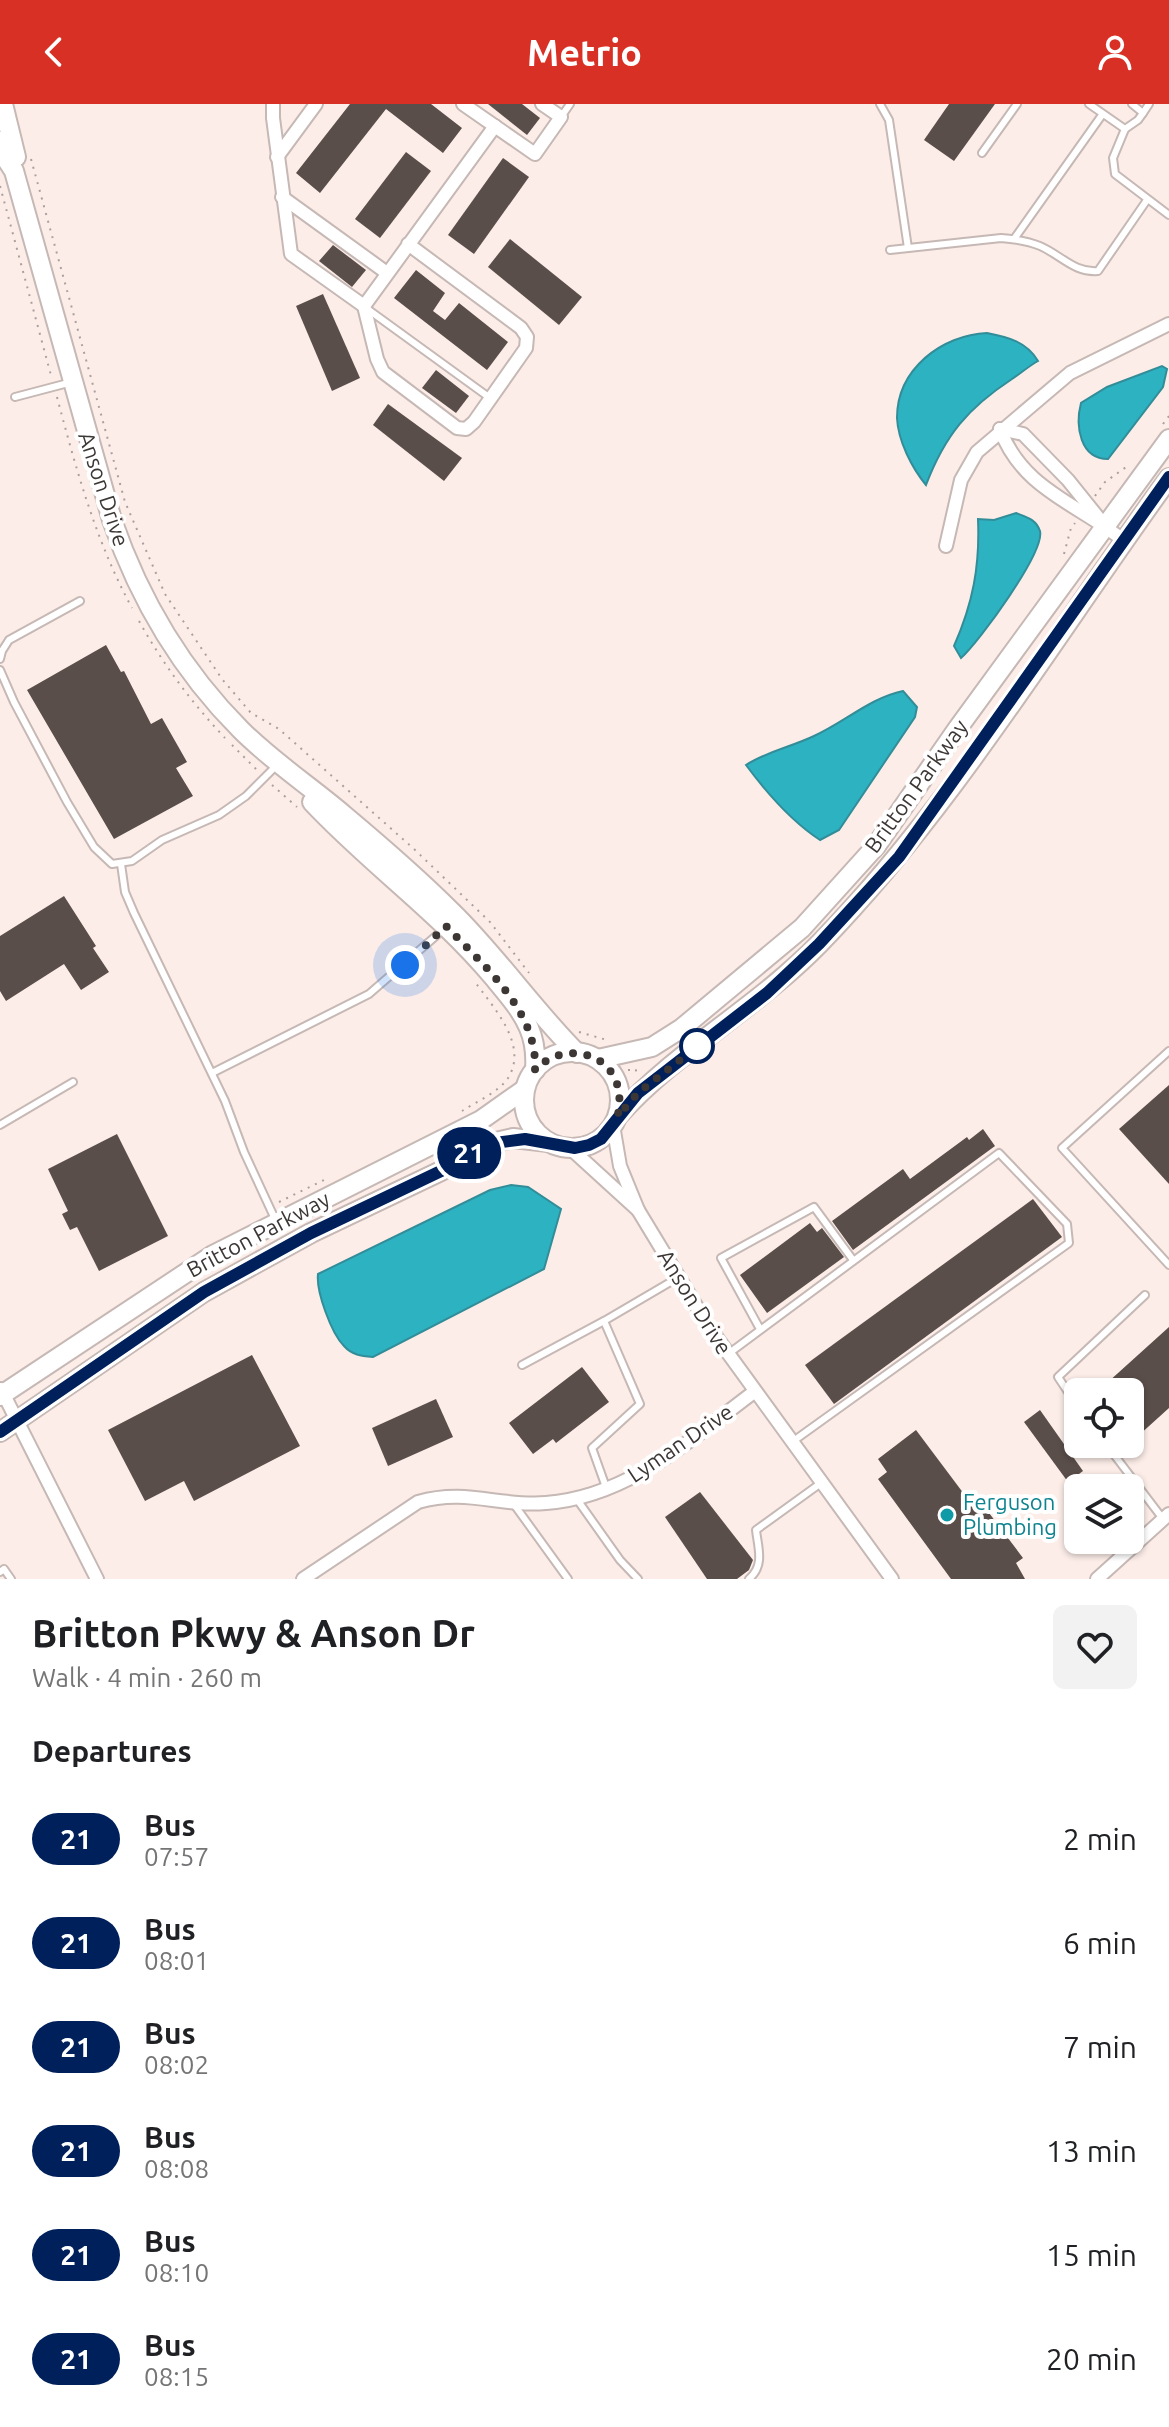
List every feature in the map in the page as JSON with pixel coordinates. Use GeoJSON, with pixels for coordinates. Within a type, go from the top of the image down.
{"type":"FeatureCollection","features":[{"type":"Feature","properties":{"kind":"main road","name":"Anson Drive"},"geometry":{"type":"LineString","coordinates":[[3,104],[16,156],[14,171]]}},
{"type":"Feature","properties":{"kind":"main road","name":"Anson Drive"},"geometry":{"type":"LineString","coordinates":[[0,141],[3,154],[14,171],[63,384],[112,520],[144,597],[200,684],[271,771],[446,926],[512,1000],[529,1027],[536,1054],[535,1070]]}},
{"type":"Feature","properties":{"kind":"main road","name":"Britton Parkway"},"geometry":{"type":"LineString","coordinates":[[598,1059],[652,1047],[682,1028],[802,928],[876,846],[1106,526],[1165,433]]}},
{"type":"Feature","properties":{"kind":"main road","name":"Britton Parkway"},"geometry":{"type":"LineString","coordinates":[[616,1120],[638,1093],[767,993],[819,944],[899,857],[1169,478]]}},
{"type":"Feature","properties":{"kind":"main road","name":"Anson Drive"},"geometry":{"type":"LineString","coordinates":[[271,771],[343,814],[452,912],[577,1053]]}},
{"type":"Feature","properties":{"kind":"main road"},"geometry":{"type":"LineString","coordinates":[[577,1053],[598,1059],[610,1070],[617,1084],[620,1100],[616,1120],[601,1139],[589,1145],[570,1148],[548,1142],[536,1132],[524,1104],[525,1089],[535,1070],[554,1056],[577,1053]]}},
{"type":"Feature","properties":{"kind":"main road","name":"Britton Parkway"},"geometry":{"type":"LineString","coordinates":[[1,1392],[273,1215],[481,1120],[525,1089]]}},
{"type":"Feature","properties":{"kind":"main road","name":"Britton Parkway"},"geometry":{"type":"LineString","coordinates":[[0,1432],[204,1292],[311,1233],[441,1171],[487,1144],[513,1138],[548,1142]]}},
{"type":"Feature","properties":{"kind":"street"},"geometry":{"type":"LineString","coordinates":[[273,104],[291,254],[364,306],[383,372],[457,428],[466,429],[526,348],[527,337],[521,328],[408,244]]}},
{"type":"Feature","properties":{"kind":"street"},"geometry":{"type":"LineString","coordinates":[[277,157],[316,104]]}},
{"type":"Feature","properties":{"kind":"street"},"geometry":{"type":"LineString","coordinates":[[463,104],[535,154],[561,117],[542,104]]}},
{"type":"Feature","properties":{"kind":"street"},"geometry":{"type":"LineString","coordinates":[[364,306],[495,126]]}},
{"type":"Feature","properties":{"kind":"street"},"geometry":{"type":"LineString","coordinates":[[282,197],[387,273]]}},
{"type":"Feature","properties":{"kind":"street"},"geometry":{"type":"LineString","coordinates":[[946,546],[961,480],[977,452],[1000,429],[1070,373],[1169,324]]}},
{"type":"Feature","properties":{"kind":"street"},"geometry":{"type":"LineString","coordinates":[[1000,429],[1023,434],[1068,480],[1086,509],[1123,540]]}},
{"type":"Feature","properties":{"kind":"street"},"geometry":{"type":"LineString","coordinates":[[1000,429],[1008,449],[1035,480],[1060,500],[1086,509]]}},
{"type":"Feature","properties":{"kind":"street","name":"Anson Drive"},"geometry":{"type":"LineString","coordinates":[[616,1120],[620,1166],[638,1210],[754,1392]]}},
{"type":"Feature","properties":{"kind":"street","name":"Anson Drive"},"geometry":{"type":"LineString","coordinates":[[570,1148],[638,1210]]}},
{"type":"Feature","properties":{"kind":"street"},"geometry":{"type":"LineString","coordinates":[[1,1392],[97,1579]]}},
{"type":"Feature","properties":{"kind":"street","name":"Lyman Drive"},"geometry":{"type":"LineString","coordinates":[[303,1579],[418,1502],[440,1496],[463,1495],[513,1503],[547,1503],[607,1490],[653,1466],[754,1392],[892,1579]]}},
{"type":"Feature","properties":{"kind":"street"},"geometry":{"type":"LineString","coordinates":[[1097,1579],[1166,1516]]}},
{"type":"Feature","properties":{"kind":"lane"},"geometry":{"type":"LineString","coordinates":[[561,117],[570,104]]}},
{"type":"Feature","properties":{"kind":"lane"},"geometry":{"type":"LineString","coordinates":[[880,104],[889,120],[908,248]]}},
{"type":"Feature","properties":{"kind":"lane"},"geometry":{"type":"LineString","coordinates":[[982,153],[1017,104]]}},
{"type":"Feature","properties":{"kind":"lane"},"geometry":{"type":"LineString","coordinates":[[1089,104],[1125,129]]}},
{"type":"Feature","properties":{"kind":"lane"},"geometry":{"type":"LineString","coordinates":[[1132,104],[1143,113]]}},
{"type":"Feature","properties":{"kind":"lane"},"geometry":{"type":"LineString","coordinates":[[1149,104],[1138,120],[1125,129],[1113,158],[1115,174],[1169,215]]}},
{"type":"Feature","properties":{"kind":"lane"},"geometry":{"type":"LineString","coordinates":[[1014,239],[1102,115]]}},
{"type":"Feature","properties":{"kind":"lane"},"geometry":{"type":"LineString","coordinates":[[890,250],[1014,239],[1039,245],[1085,272],[1098,271],[1147,200]]}},
{"type":"Feature","properties":{"kind":"lane"},"geometry":{"type":"LineString","coordinates":[[364,306],[490,398]]}},
{"type":"Feature","properties":{"kind":"lane"},"geometry":{"type":"LineString","coordinates":[[15,397],[63,384]]}},
{"type":"Feature","properties":{"kind":"lane"},"geometry":{"type":"LineString","coordinates":[[0,659],[9,640],[80,601]]}},
{"type":"Feature","properties":{"kind":"lane"},"geometry":{"type":"LineString","coordinates":[[0,670],[14,702],[94,847],[112,864],[132,861],[162,840],[219,815],[234,806],[271,771]]}},
{"type":"Feature","properties":{"kind":"lane"},"geometry":{"type":"LineString","coordinates":[[121,864],[125,892],[134,913],[236,1125],[244,1152],[273,1215]]}},
{"type":"Feature","properties":{"kind":"lane"},"geometry":{"type":"LineString","coordinates":[[212,1073],[369,994],[446,926]]}},
{"type":"Feature","properties":{"kind":"lane"},"geometry":{"type":"LineString","coordinates":[[1169,1051],[1062,1148],[1169,1265]]}},
{"type":"Feature","properties":{"kind":"lane"},"geometry":{"type":"LineString","coordinates":[[0,1125],[73,1082]]}},
{"type":"Feature","properties":{"kind":"lane"},"geometry":{"type":"LineString","coordinates":[[728,1354],[999,1153],[1067,1224],[1069,1243],[791,1442]]}},
{"type":"Feature","properties":{"kind":"lane"},"geometry":{"type":"LineString","coordinates":[[760,1329],[721,1258],[814,1207],[853,1260]]}},
{"type":"Feature","properties":{"kind":"lane"},"geometry":{"type":"LineString","coordinates":[[522,1365],[679,1277]]}},
{"type":"Feature","properties":{"kind":"lane"},"geometry":{"type":"LineString","coordinates":[[1064,1386],[1058,1377],[1145,1295]]}},
{"type":"Feature","properties":{"kind":"lane"},"geometry":{"type":"LineString","coordinates":[[604,1321],[640,1404],[592,1448],[607,1490]]}},
{"type":"Feature","properties":{"kind":"lane"},"geometry":{"type":"LineString","coordinates":[[1118,1458],[1166,1516]]}},
{"type":"Feature","properties":{"kind":"lane"},"geometry":{"type":"LineString","coordinates":[[749,1579],[759,1564],[760,1548],[756,1530],[821,1483]]}},
{"type":"Feature","properties":{"kind":"lane"},"geometry":{"type":"LineString","coordinates":[[576,1498],[611,1548],[638,1579]]}},
{"type":"Feature","properties":{"kind":"lane"},"geometry":{"type":"LineString","coordinates":[[513,1503],[568,1579]]}},
{"type":"Feature","properties":{"kind":"lane"},"geometry":{"type":"LineString","coordinates":[[0,1572],[4,1569],[11,1579]]}},
{"type":"Feature","properties":{"kind":"path"},"geometry":{"type":"LineString","coordinates":[[29,151],[125,502],[165,594],[222,679],[251,713],[279,729],[414,849],[490,922],[532,979]]}},
{"type":"Feature","properties":{"kind":"path"},"geometry":{"type":"LineString","coordinates":[[0,186],[63,384],[81,485],[113,573],[155,650],[195,707],[271,771],[306,814]]}},
{"type":"Feature","properties":{"kind":"path"},"geometry":{"type":"LineString","coordinates":[[1165,433],[1169,416]]}},
{"type":"Feature","properties":{"kind":"path"},"geometry":{"type":"LineString","coordinates":[[1061,564],[1071,528],[1105,482],[1137,460]]}},
{"type":"Feature","properties":{"kind":"path"},"geometry":{"type":"LineString","coordinates":[[454,1117],[501,1085],[512,1066],[513,1047],[505,1023],[475,982]]}},
{"type":"Feature","properties":{"kind":"path"},"geometry":{"type":"LineString","coordinates":[[577,1031],[610,1040]]}},
{"type":"Feature","properties":{"kind":"path"},"geometry":{"type":"LineString","coordinates":[[629,1067],[629,1071],[647,1068]]}},
{"type":"Feature","properties":{"kind":"path"},"geometry":{"type":"LineString","coordinates":[[273,1215],[335,1176]]}},
{"type":"Feature","properties":{"kind":"water"},"geometry":{"type":"Polygon","coordinates":[[[987,333],[1016,341],[1038,361],[970,412],[941,451],[926,485],[907,454],[898,427],[899,400],[905,384],[925,358],[939,348],[970,335],[987,333]]]}},
{"type":"Feature","properties":{"kind":"water"},"geometry":{"type":"Polygon","coordinates":[[[1162,366],[1167,369],[1163,387],[1108,459],[1091,453],[1080,431],[1081,403],[1107,387],[1162,366]]]}},
{"type":"Feature","properties":{"kind":"water"},"geometry":{"type":"Polygon","coordinates":[[[1016,513],[1036,524],[1040,531],[1039,542],[1009,596],[961,658],[954,646],[974,584],[978,519],[994,520],[1016,513]]]}},
{"type":"Feature","properties":{"kind":"water"},"geometry":{"type":"Polygon","coordinates":[[[903,691],[917,707],[915,717],[839,830],[820,840],[780,806],[746,765],[814,736],[880,699],[903,691]]]}},
{"type":"Feature","properties":{"kind":"water"},"geometry":{"type":"Polygon","coordinates":[[[511,1185],[528,1187],[561,1209],[544,1269],[373,1357],[357,1354],[344,1346],[325,1312],[318,1274],[490,1190],[511,1185]]]}},
{"type":"Feature","properties":{"kind":"building"},"geometry":{"type":"Polygon","coordinates":[[[350,104],[431,104],[462,128],[443,153],[386,109],[320,193],[296,173],[350,104]]]}},
{"type":"Feature","properties":{"kind":"building"},"geometry":{"type":"Polygon","coordinates":[[[488,104],[522,104],[540,118],[527,135],[488,104]]]}},
{"type":"Feature","properties":{"kind":"building"},"geometry":{"type":"Polygon","coordinates":[[[949,104],[995,104],[954,161],[924,140],[949,104]]]}},
{"type":"Feature","properties":{"kind":"building"},"geometry":{"type":"Polygon","coordinates":[[[406,152],[431,171],[380,238],[355,219],[406,152]]]}},
{"type":"Feature","properties":{"kind":"building"},"geometry":{"type":"Polygon","coordinates":[[[503,158],[529,177],[474,254],[448,235],[503,158]]]}},
{"type":"Feature","properties":{"kind":"building"},"geometry":{"type":"Polygon","coordinates":[[[510,239],[582,297],[559,325],[488,267],[510,239]]]}},
{"type":"Feature","properties":{"kind":"building"},"geometry":{"type":"Polygon","coordinates":[[[333,245],[366,270],[352,287],[319,261],[333,245]]]}},
{"type":"Feature","properties":{"kind":"building"},"geometry":{"type":"Polygon","coordinates":[[[416,270],[445,293],[433,311],[445,320],[459,303],[508,342],[487,370],[394,298],[416,270]]]}},
{"type":"Feature","properties":{"kind":"building"},"geometry":{"type":"Polygon","coordinates":[[[323,294],[360,378],[332,391],[296,306],[323,294]]]}},
{"type":"Feature","properties":{"kind":"building"},"geometry":{"type":"Polygon","coordinates":[[[436,370],[469,396],[456,413],[422,388],[436,370]]]}},
{"type":"Feature","properties":{"kind":"building"},"geometry":{"type":"Polygon","coordinates":[[[388,404],[462,458],[444,481],[373,425],[388,404]]]}},
{"type":"Feature","properties":{"kind":"building"},"geometry":{"type":"Polygon","coordinates":[[[106,645],[121,672],[124,671],[151,724],[162,718],[187,762],[176,768],[193,796],[114,839],[27,690],[106,645]]]}},
{"type":"Feature","properties":{"kind":"building"},"geometry":{"type":"Polygon","coordinates":[[[64,896],[109,972],[81,990],[64,964],[6,1001],[0,991],[0,936],[64,896]]]}},
{"type":"Feature","properties":{"kind":"building"},"geometry":{"type":"Polygon","coordinates":[[[1169,1085],[1169,1184],[1119,1129],[1169,1085]]]}},
{"type":"Feature","properties":{"kind":"building"},"geometry":{"type":"Polygon","coordinates":[[[983,1129],[995,1146],[853,1250],[832,1221],[903,1169],[910,1179],[967,1137],[969,1140],[983,1129]]]}},
{"type":"Feature","properties":{"kind":"building"},"geometry":{"type":"Polygon","coordinates":[[[117,1134],[168,1236],[99,1271],[77,1227],[70,1230],[62,1214],[68,1211],[48,1169],[117,1134]]]}},
{"type":"Feature","properties":{"kind":"building"},"geometry":{"type":"Polygon","coordinates":[[[1033,1199],[1062,1237],[834,1404],[805,1365],[1033,1199]]]}},
{"type":"Feature","properties":{"kind":"building"},"geometry":{"type":"Polygon","coordinates":[[[810,1223],[817,1232],[822,1228],[844,1257],[767,1313],[740,1275],[810,1223]]]}},
{"type":"Feature","properties":{"kind":"building"},"geometry":{"type":"Polygon","coordinates":[[[1169,1327],[1169,1408],[1144,1431],[1144,1378],[1113,1378],[1169,1327]]]}},
{"type":"Feature","properties":{"kind":"building"},"geometry":{"type":"Polygon","coordinates":[[[252,1355],[300,1446],[194,1501],[184,1481],[145,1501],[108,1430],[252,1355]]]}},
{"type":"Feature","properties":{"kind":"building"},"geometry":{"type":"Polygon","coordinates":[[[582,1367],[609,1402],[556,1443],[553,1439],[533,1454],[509,1423],[582,1367]]]}},
{"type":"Feature","properties":{"kind":"building"},"geometry":{"type":"Polygon","coordinates":[[[436,1399],[453,1437],[388,1466],[372,1428],[436,1399]]]}},
{"type":"Feature","properties":{"kind":"building"},"geometry":{"type":"Polygon","coordinates":[[[1040,1410],[1064,1444],[1064,1458],[1074,1458],[1083,1471],[1064,1474],[1064,1477],[1024,1422],[1040,1410]]]}},
{"type":"Feature","properties":{"kind":"building","name":"Ferguson Plumbing"},"geometry":{"type":"Polygon","coordinates":[[[916,1430],[967,1498],[974,1493],[1023,1558],[1016,1563],[1025,1579],[951,1579],[878,1479],[887,1472],[878,1459],[916,1430]]]}},
{"type":"Feature","properties":{"kind":"building"},"geometry":{"type":"Polygon","coordinates":[[[700,1492],[753,1560],[749,1570],[737,1579],[707,1579],[665,1517],[700,1492]]]}},
{"type":"Feature","properties":{"kind":"bus line","name":"21"},"geometry":{"type":"LineString","coordinates":[[0,1432],[204,1292],[311,1233],[441,1171],[487,1144],[513,1138],[575,1148],[601,1139],[638,1093],[767,993],[819,944],[899,857],[1169,477]]}},
{"type":"Feature","properties":{"kind":"place","name":"Ferguson Plumbing"},"geometry":{"type":"Point","coordinates":[947,1515]}},
{"type":"Feature","properties":{"kind":"route"},"geometry":{"type":"LineString","coordinates":[[405,965],[446,926],[512,1000],[529,1027],[536,1054],[535,1070],[554,1056],[568,1052],[583,1053],[598,1059],[610,1070],[617,1084],[620,1100],[618,1116],[638,1093],[708,1038],[697,1046]]}}]}
